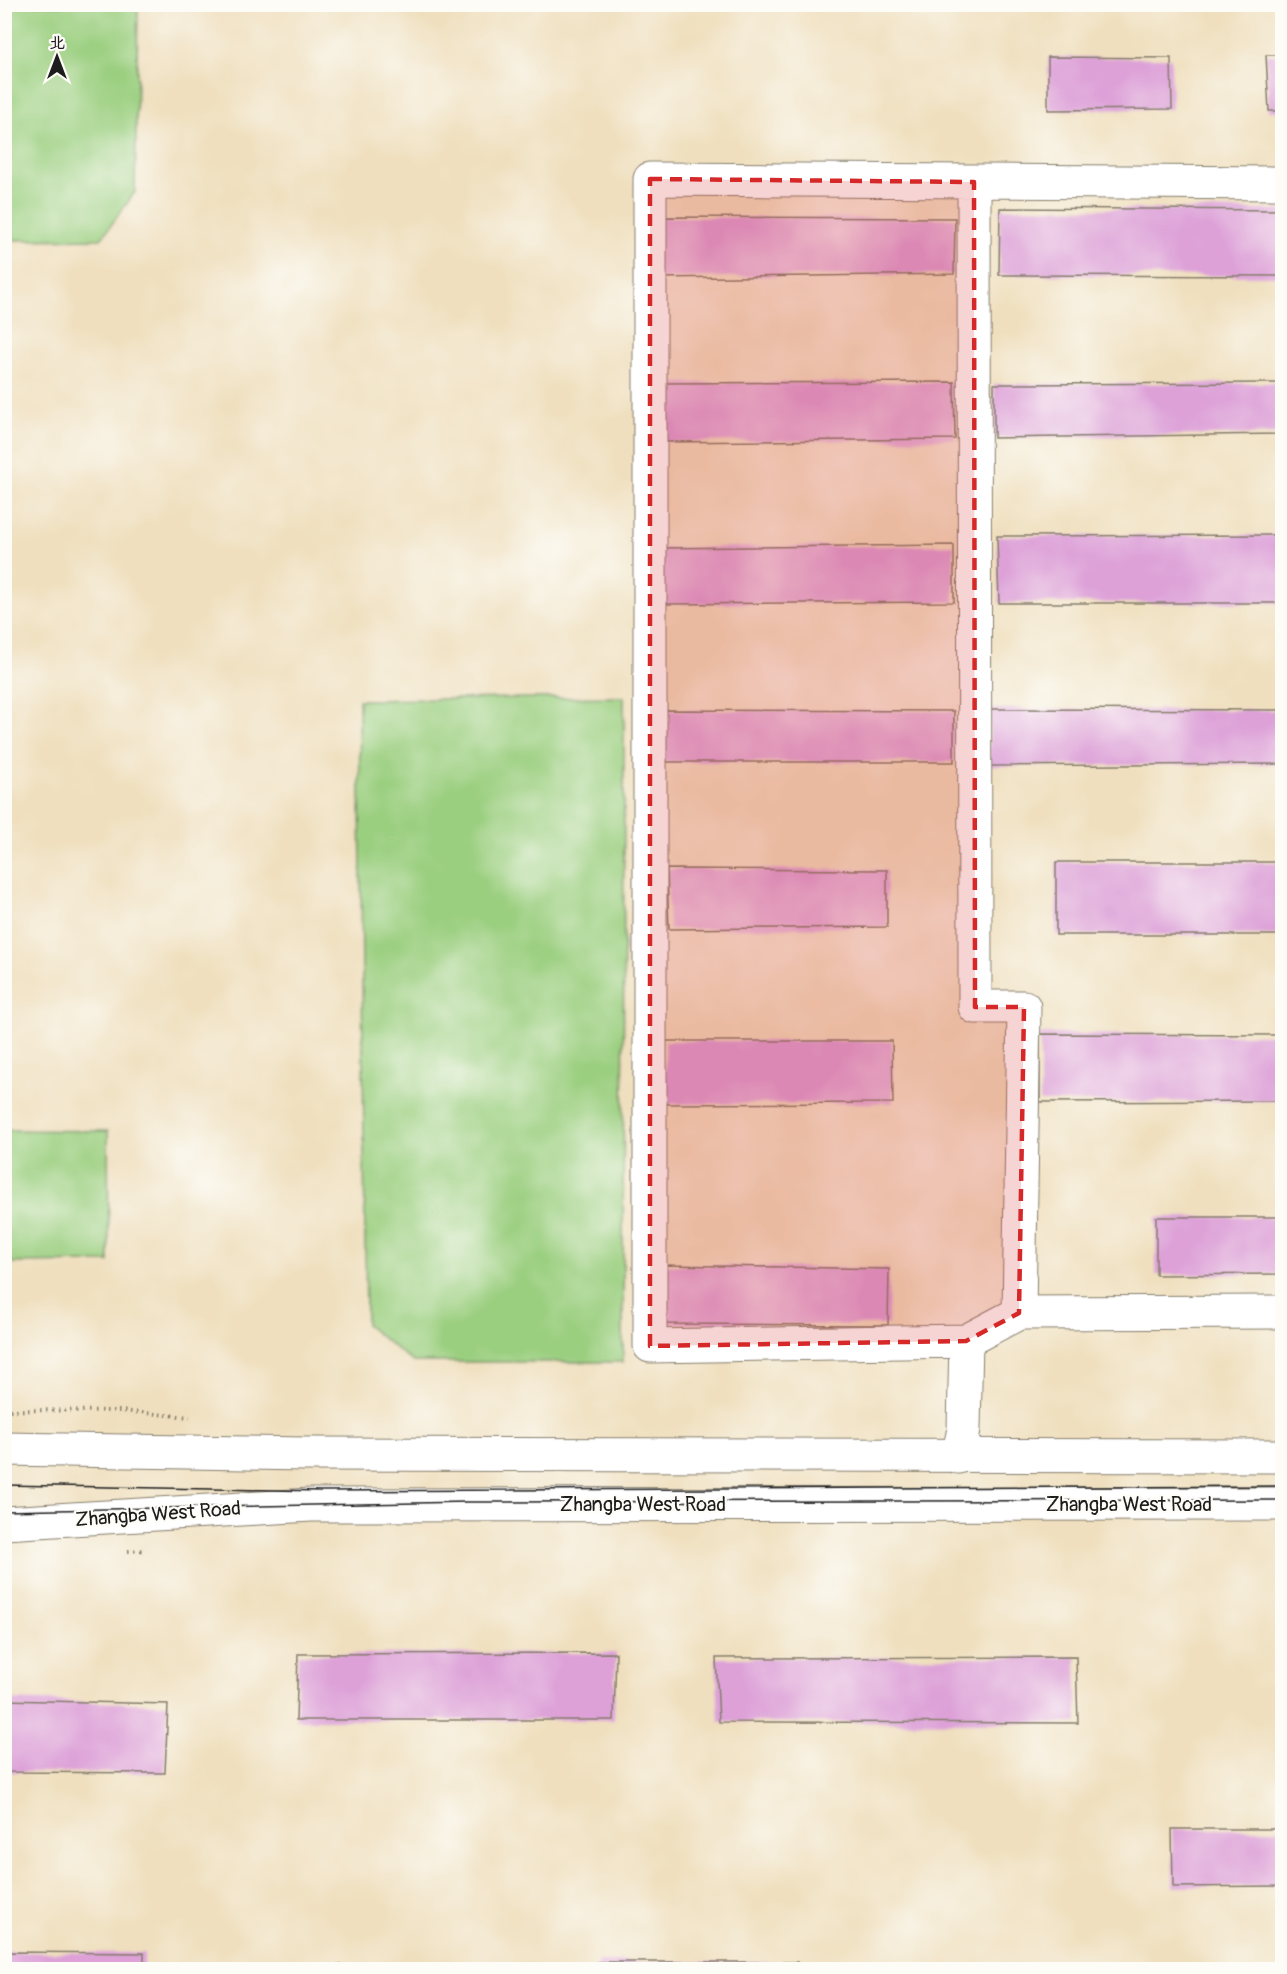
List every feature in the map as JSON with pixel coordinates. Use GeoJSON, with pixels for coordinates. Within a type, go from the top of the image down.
{"type":"FeatureCollection","features":[{"type":"Feature","properties":{"kind":"street"},"geometry":{"type":"LineString","coordinates":[[1282,183],[650,179],[650,1346],[966,1341],[1019,1313],[1282,1312]]}},
{"type":"Feature","properties":{"kind":"street"},"geometry":{"type":"LineString","coordinates":[[974,182],[975,1007],[1024,1007],[1019,1313]]}},
{"type":"Feature","properties":{"kind":"street"},"geometry":{"type":"LineString","coordinates":[[958,1457],[964,1429],[966,1341]]}},
{"type":"Feature","properties":{"kind":"street"},"geometry":{"type":"LineString","coordinates":[[4,1449],[306,1454],[1282,1456]]}},
{"type":"Feature","properties":{"kind":"street","name":"Zhangba West Road"},"geometry":{"type":"LineString","coordinates":[[4,1523],[311,1504],[1282,1504]]}},
{"type":"Feature","properties":{"kind":"highlighted area"},"geometry":{"type":"Polygon","coordinates":[[[650,179],[974,182],[975,1007],[1024,1007],[1019,1313],[966,1341],[650,1346],[650,179]]]}},
{"type":"Feature","properties":{"kind":"green space"},"geometry":{"type":"Polygon","coordinates":[[[4,5],[138,5],[135,192],[101,239],[5,240],[4,5]]]}},
{"type":"Feature","properties":{"kind":"green space"},"geometry":{"type":"Polygon","coordinates":[[[624,697],[623,1362],[413,1362],[366,1325],[359,700],[624,697]]]}},
{"type":"Feature","properties":{"kind":"green space"},"geometry":{"type":"Polygon","coordinates":[[[5,1130],[108,1131],[109,1262],[5,1263],[5,1130]]]}},
{"type":"Feature","properties":{"kind":"building"},"geometry":{"type":"Polygon","coordinates":[[[1266,55],[1282,55],[1282,111],[1269,111],[1266,55]]]}},
{"type":"Feature","properties":{"kind":"building"},"geometry":{"type":"Polygon","coordinates":[[[1048,57],[1171,58],[1172,109],[1048,110],[1048,57]]]}},
{"type":"Feature","properties":{"kind":"building"},"geometry":{"type":"Polygon","coordinates":[[[1000,208],[1282,210],[1282,276],[999,275],[1000,208]]]}},
{"type":"Feature","properties":{"kind":"building"},"geometry":{"type":"Polygon","coordinates":[[[658,217],[955,218],[954,274],[656,278],[658,217]]]}},
{"type":"Feature","properties":{"kind":"building"},"geometry":{"type":"Polygon","coordinates":[[[954,382],[955,439],[661,442],[660,383],[954,382]]]}},
{"type":"Feature","properties":{"kind":"building"},"geometry":{"type":"Polygon","coordinates":[[[1282,383],[1282,434],[994,438],[994,384],[1282,383]]]}},
{"type":"Feature","properties":{"kind":"building"},"geometry":{"type":"Polygon","coordinates":[[[1282,535],[1282,603],[999,603],[997,536],[1282,535]]]}},
{"type":"Feature","properties":{"kind":"building"},"geometry":{"type":"Polygon","coordinates":[[[954,545],[954,602],[660,604],[660,548],[954,545]]]}},
{"type":"Feature","properties":{"kind":"building"},"geometry":{"type":"Polygon","coordinates":[[[990,709],[1282,710],[1282,764],[989,766],[990,709]]]}},
{"type":"Feature","properties":{"kind":"building"},"geometry":{"type":"Polygon","coordinates":[[[661,710],[954,711],[954,762],[662,762],[661,710]]]}},
{"type":"Feature","properties":{"kind":"building"},"geometry":{"type":"Polygon","coordinates":[[[1056,862],[1282,862],[1282,935],[1056,935],[1056,862]]]}},
{"type":"Feature","properties":{"kind":"building"},"geometry":{"type":"Polygon","coordinates":[[[667,869],[887,870],[887,927],[669,929],[667,869]]]}},
{"type":"Feature","properties":{"kind":"building"},"geometry":{"type":"Polygon","coordinates":[[[1040,1034],[1282,1035],[1282,1101],[1040,1102],[1040,1034]]]}},
{"type":"Feature","properties":{"kind":"building"},"geometry":{"type":"Polygon","coordinates":[[[665,1041],[892,1041],[893,1103],[664,1104],[665,1041]]]}},
{"type":"Feature","properties":{"kind":"building"},"geometry":{"type":"Polygon","coordinates":[[[1156,1217],[1282,1217],[1282,1274],[1156,1275],[1156,1217]]]}},
{"type":"Feature","properties":{"kind":"building"},"geometry":{"type":"Polygon","coordinates":[[[666,1265],[889,1269],[888,1325],[663,1324],[666,1265]]]}},
{"type":"Feature","properties":{"kind":"building"},"geometry":{"type":"Polygon","coordinates":[[[616,1653],[614,1720],[296,1720],[298,1654],[616,1653]]]}},
{"type":"Feature","properties":{"kind":"building"},"geometry":{"type":"Polygon","coordinates":[[[1076,1657],[1078,1723],[719,1722],[716,1658],[1076,1657]]]}},
{"type":"Feature","properties":{"kind":"building"},"geometry":{"type":"Polygon","coordinates":[[[4,1700],[168,1704],[165,1773],[4,1772],[4,1700]]]}},
{"type":"Feature","properties":{"kind":"building"},"geometry":{"type":"Polygon","coordinates":[[[1172,1829],[1282,1829],[1282,1886],[1173,1887],[1172,1829]]]}},
{"type":"Feature","properties":{"kind":"building"},"geometry":{"type":"Polygon","coordinates":[[[4,1952],[144,1953],[144,1970],[4,1970],[4,1952]]]}},
{"type":"Feature","properties":{"kind":"building"},"geometry":{"type":"Polygon","coordinates":[[[598,1962],[797,1962],[797,1970],[598,1970],[598,1962]]]}},
{"type":"Feature","properties":{"kind":"building"},"geometry":{"type":"Polygon","coordinates":[[[284,1965],[514,1965],[514,1970],[284,1970],[284,1965]]]}},
{"type":"Feature","properties":{"kind":"tram line"},"geometry":{"type":"LineString","coordinates":[[4,1485],[322,1491],[1282,1486]]}},
{"type":"Feature","properties":{"kind":"tram line"},"geometry":{"type":"LineString","coordinates":[[4,1511],[467,1502],[1282,1500]]}}]}
